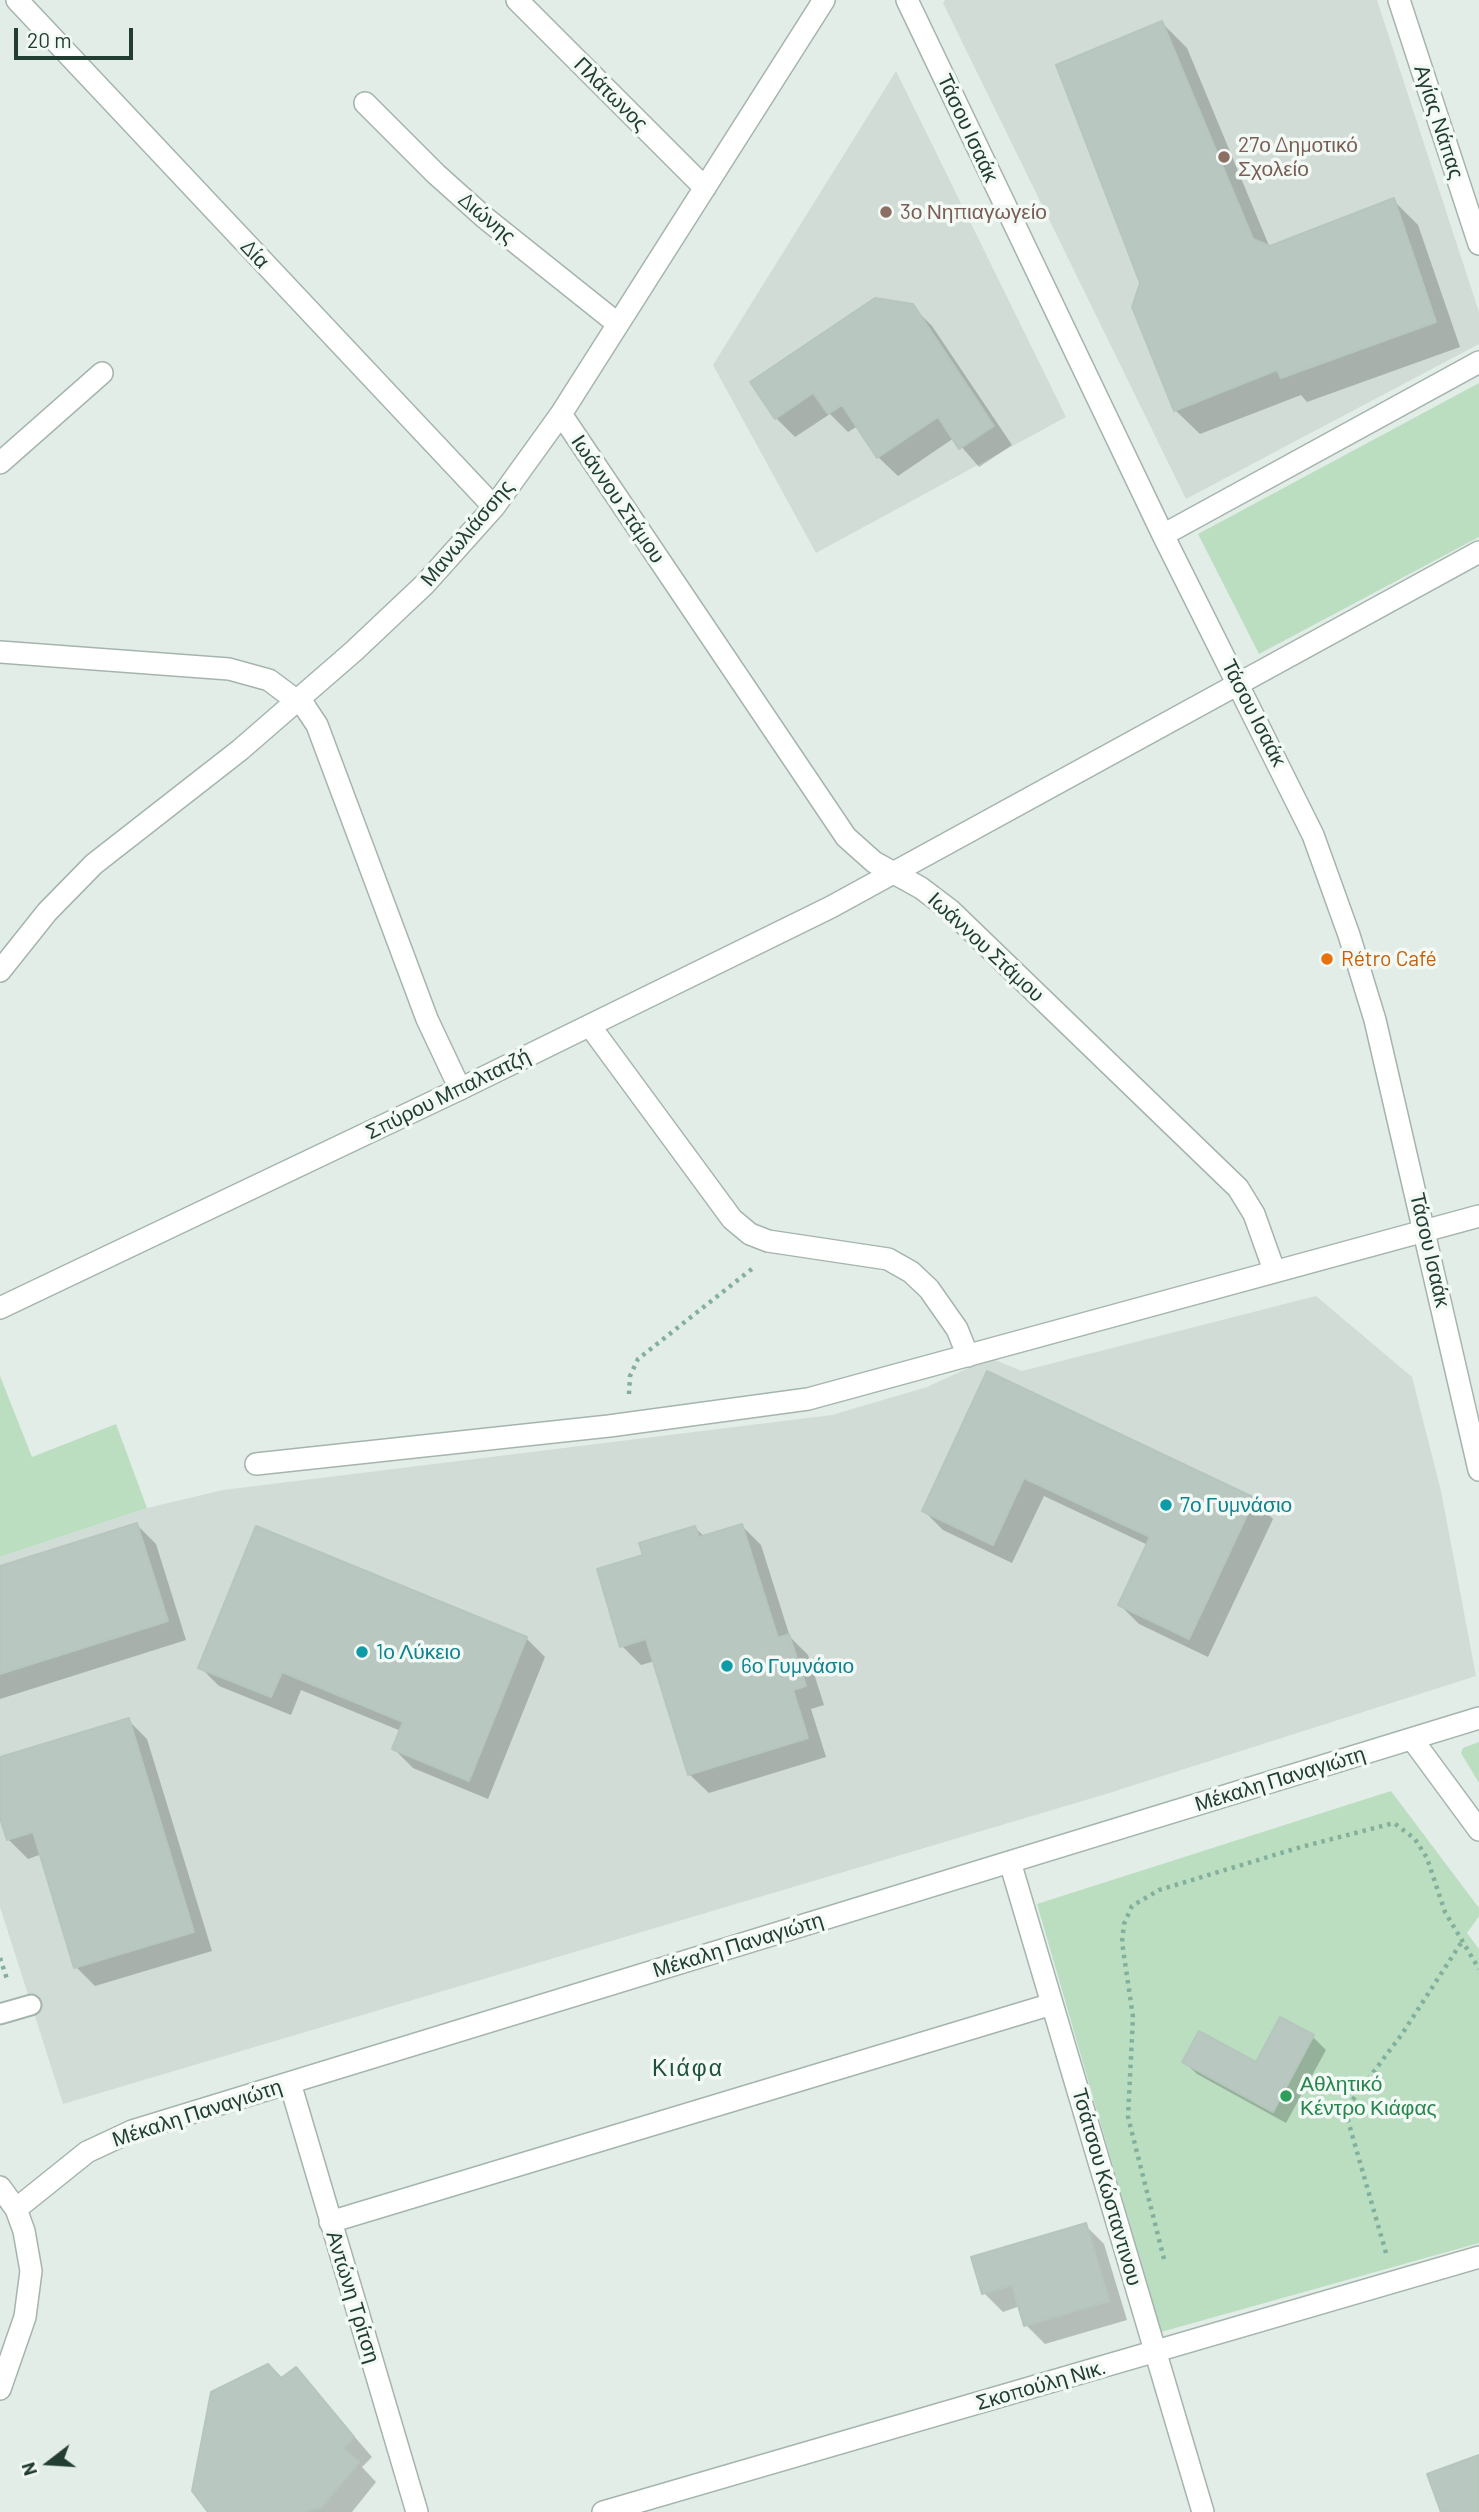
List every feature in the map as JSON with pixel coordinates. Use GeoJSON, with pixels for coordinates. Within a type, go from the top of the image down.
{"type":"FeatureCollection","features":[{"type":"Feature","properties":{"kind":"street","name":"Δία"},"geometry":{"type":"LineString","coordinates":[[17,0],[494,507]]}},
{"type":"Feature","properties":{"kind":"street","name":"Πλάτωνος"},"geometry":{"type":"LineString","coordinates":[[517,0],[705,188]]}},
{"type":"Feature","properties":{"kind":"street","name":"Μανωλιάσσης"},"geometry":{"type":"LineString","coordinates":[[0,971],[47,912],[94,864],[302,703],[425,584],[494,507],[561,414],[824,0]]}},
{"type":"Feature","properties":{"kind":"street","name":"Τάσου Ισαάκ"},"geometry":{"type":"LineString","coordinates":[[907,0],[1163,535],[1313,835],[1349,935],[1375,1020],[1426,1230],[1479,1470]]}},
{"type":"Feature","properties":{"kind":"street","name":"Αγίας Νάπας"},"geometry":{"type":"LineString","coordinates":[[1399,0],[1479,244]]}},
{"type":"Feature","properties":{"kind":"street","name":"Διώνης"},"geometry":{"type":"LineString","coordinates":[[365,103],[436,174],[484,217],[618,324]]}},
{"type":"Feature","properties":{"kind":"street"},"geometry":{"type":"LineString","coordinates":[[1163,535],[1479,362]]}},
{"type":"Feature","properties":{"kind":"street"},"geometry":{"type":"LineString","coordinates":[[0,463],[102,373]]}},
{"type":"Feature","properties":{"kind":"street","name":"Ιωάννου Στάμου"},"geometry":{"type":"LineString","coordinates":[[561,414],[846,837],[857,849],[892,874],[921,888],[956,915],[1238,1188],[1254,1214],[1274,1270]]}},
{"type":"Feature","properties":{"kind":"street","name":"Σπύρου Μπαλτατζή"},"geometry":{"type":"LineString","coordinates":[[0,1308],[460,1089],[831,907],[1479,552]]}},
{"type":"Feature","properties":{"kind":"street"},"geometry":{"type":"LineString","coordinates":[[0,652],[229,669],[269,680],[302,703],[317,725],[423,1010],[460,1089]]}},
{"type":"Feature","properties":{"kind":"street"},"geometry":{"type":"LineString","coordinates":[[590,1026],[718,1203],[750,1234],[768,1241],[888,1259],[911,1272],[929,1289],[957,1329],[968,1356]]}},
{"type":"Feature","properties":{"kind":"street"},"geometry":{"type":"LineString","coordinates":[[256,1464],[628,1424],[807,1399],[1479,1216]]}},
{"type":"Feature","properties":{"kind":"street","name":"Μέκαλη Παναγιώτη"},"geometry":{"type":"LineString","coordinates":[[16,2208],[87,2152],[106,2141],[290,2082],[1479,1718]]}},
{"type":"Feature","properties":{"kind":"street"},"geometry":{"type":"LineString","coordinates":[[1412,1739],[1479,1830]]}},
{"type":"Feature","properties":{"kind":"street","name":"Τσάτσου Κώσταντινου"},"geometry":{"type":"LineString","coordinates":[[1010,1862],[1203,2512]]}},
{"type":"Feature","properties":{"kind":"street"},"geometry":{"type":"LineString","coordinates":[[330,2222],[1052,2004]]}},
{"type":"Feature","properties":{"kind":"street","name":"Αντώνη Τρίτση"},"geometry":{"type":"LineString","coordinates":[[290,2082],[417,2512]]}},
{"type":"Feature","properties":{"kind":"street"},"geometry":{"type":"LineString","coordinates":[[0,2187],[16,2208],[29,2250],[29,2295],[16,2347],[0,2389]]}},
{"type":"Feature","properties":{"kind":"street","name":"Σκοπούλη Νικ."},"geometry":{"type":"LineString","coordinates":[[603,2512],[1479,2257]]}},
{"type":"Feature","properties":{"kind":"lane"},"geometry":{"type":"LineString","coordinates":[[0,2014],[31,2005]]}},
{"type":"Feature","properties":{"kind":"path"},"geometry":{"type":"LineString","coordinates":[[628,1424],[630,1376],[638,1359],[756,1265],[765,1256],[768,1241]]}},
{"type":"Feature","properties":{"kind":"path"},"geometry":{"type":"LineString","coordinates":[[1165,2265],[1129,2127],[1133,2017],[1122,1942],[1124,1924],[1132,1906],[1159,1890],[1301,1847],[1394,1824],[1415,1839],[1427,1858],[1445,1912],[1479,1969]]}},
{"type":"Feature","properties":{"kind":"path"},"geometry":{"type":"LineString","coordinates":[[1387,2258],[1345,2109],[1402,2034],[1461,1942]]}},
{"type":"Feature","properties":{"kind":"shaded area","name":"27ο Δημοτικό Σχολείο"},"geometry":{"type":"Polygon","coordinates":[[[945,0],[1377,0],[1479,312],[1479,344],[1186,499],[943,3],[945,0]]]}},
{"type":"Feature","properties":{"kind":"shaded area","name":"3ο Νηπιαγωγείο"},"geometry":{"type":"Polygon","coordinates":[[[896,71],[1066,417],[816,553],[713,365],[896,71]]]}},
{"type":"Feature","properties":{"kind":"shaded area"},"geometry":{"type":"Polygon","coordinates":[[[1316,1296],[1412,1377],[1441,1491],[1476,1676],[1106,1794],[63,2104],[0,1907],[0,1557],[147,1508],[223,1490],[832,1415],[927,1387],[990,1358],[1022,1371],[1316,1296]]]}},
{"type":"Feature","properties":{"kind":"green space"},"geometry":{"type":"Polygon","coordinates":[[[1479,383],[1479,537],[1259,654],[1198,534],[1479,383]]]}},
{"type":"Feature","properties":{"kind":"green space"},"geometry":{"type":"Polygon","coordinates":[[[0,1376],[32,1457],[116,1424],[147,1508],[0,1557],[0,1376]]]}},
{"type":"Feature","properties":{"kind":"green space"},"geometry":{"type":"Polygon","coordinates":[[[1479,1742],[1479,1783],[1461,1753],[1463,1748],[1479,1742]]]}},
{"type":"Feature","properties":{"kind":"green space","name":"Αθλητικό Κέντρο Κιάφας"},"geometry":{"type":"Polygon","coordinates":[[[1391,1791],[1479,1908],[1479,1916],[1467,1933],[1479,1949],[1479,2243],[1161,2332],[1037,1904],[1391,1791]]]}},
{"type":"Feature","properties":{"kind":"building"},"geometry":{"type":"Polygon","coordinates":[[[1162,21],[1253,239],[1270,246],[1394,198],[1436,322],[1281,378],[1277,370],[1174,411],[1132,307],[1140,283],[1056,65],[1162,21]]]}},
{"type":"Feature","properties":{"kind":"building"},"geometry":{"type":"Polygon","coordinates":[[[875,298],[913,304],[994,426],[959,449],[938,417],[877,458],[842,405],[828,414],[813,393],[775,419],[750,382],[875,298]]]}},
{"type":"Feature","properties":{"kind":"building","name":"7ο Γυμνάσιο"},"geometry":{"type":"Polygon","coordinates":[[[987,1371],[1255,1498],[1189,1639],[1118,1605],[1150,1537],[1024,1478],[993,1545],[922,1511],[987,1371]]]}},
{"type":"Feature","properties":{"kind":"building"},"geometry":{"type":"Polygon","coordinates":[[[137,1523],[168,1621],[0,1674],[0,1566],[137,1523]]]}},
{"type":"Feature","properties":{"kind":"building","name":"6ο Γυμνάσιο"},"geometry":{"type":"Polygon","coordinates":[[[742,1524],[778,1638],[789,1634],[806,1686],[793,1690],[808,1738],[688,1775],[646,1639],[620,1647],[597,1569],[643,1555],[639,1543],[695,1526],[699,1537],[742,1524]]]}},
{"type":"Feature","properties":{"kind":"building","name":"1ο Λύκειο"},"geometry":{"type":"Polygon","coordinates":[[[256,1526],[527,1637],[469,1781],[392,1749],[403,1722],[282,1672],[271,1697],[198,1668],[256,1526]]]}},
{"type":"Feature","properties":{"kind":"building"},"geometry":{"type":"Polygon","coordinates":[[[129,1718],[194,1932],[74,1968],[33,1832],[7,1840],[0,1818],[0,1757],[129,1718]]]}},
{"type":"Feature","properties":{"kind":"building"},"geometry":{"type":"Polygon","coordinates":[[[1280,2017],[1314,2035],[1273,2112],[1182,2062],[1199,2031],[1256,2062],[1280,2017]]]}},
{"type":"Feature","properties":{"kind":"building"},"geometry":{"type":"Polygon","coordinates":[[[1086,2223],[1109,2301],[1024,2326],[1012,2285],[982,2294],[971,2257],[1086,2223]]]}},
{"type":"Feature","properties":{"kind":"building"},"geometry":{"type":"Polygon","coordinates":[[[268,2364],[281,2378],[296,2367],[354,2437],[343,2448],[359,2462],[321,2507],[304,2512],[208,2512],[192,2491],[211,2392],[268,2364]]]}},
{"type":"Feature","properties":{"kind":"building"},"geometry":{"type":"Polygon","coordinates":[[[1479,2455],[1479,2512],[1441,2512],[1427,2474],[1479,2455]]]}},
{"type":"Feature","properties":{"kind":"place","name":"27ο Δημοτικό Σχολείο"},"geometry":{"type":"Point","coordinates":[1224,157]}},
{"type":"Feature","properties":{"kind":"place","name":"3ο Νηπιαγωγείο"},"geometry":{"type":"Point","coordinates":[886,212]}},
{"type":"Feature","properties":{"kind":"place","name":"Rétro Café"},"geometry":{"type":"Point","coordinates":[1327,959]}},
{"type":"Feature","properties":{"kind":"place","name":"7ο Γυμνάσιο"},"geometry":{"type":"Point","coordinates":[1166,1505]}},
{"type":"Feature","properties":{"kind":"place","name":"1ο Λύκειο"},"geometry":{"type":"Point","coordinates":[362,1652]}},
{"type":"Feature","properties":{"kind":"place","name":"6ο Γυμνάσιο"},"geometry":{"type":"Point","coordinates":[727,1666]}},
{"type":"Feature","properties":{"kind":"place","name":"Αθλητικό Κέντρο Κιάφας"},"geometry":{"type":"Point","coordinates":[1286,2096]}},
{"type":"Feature","properties":{"kind":"district","name":"Κιάφα"},"geometry":{"type":"Point","coordinates":[688,2068]}}]}
